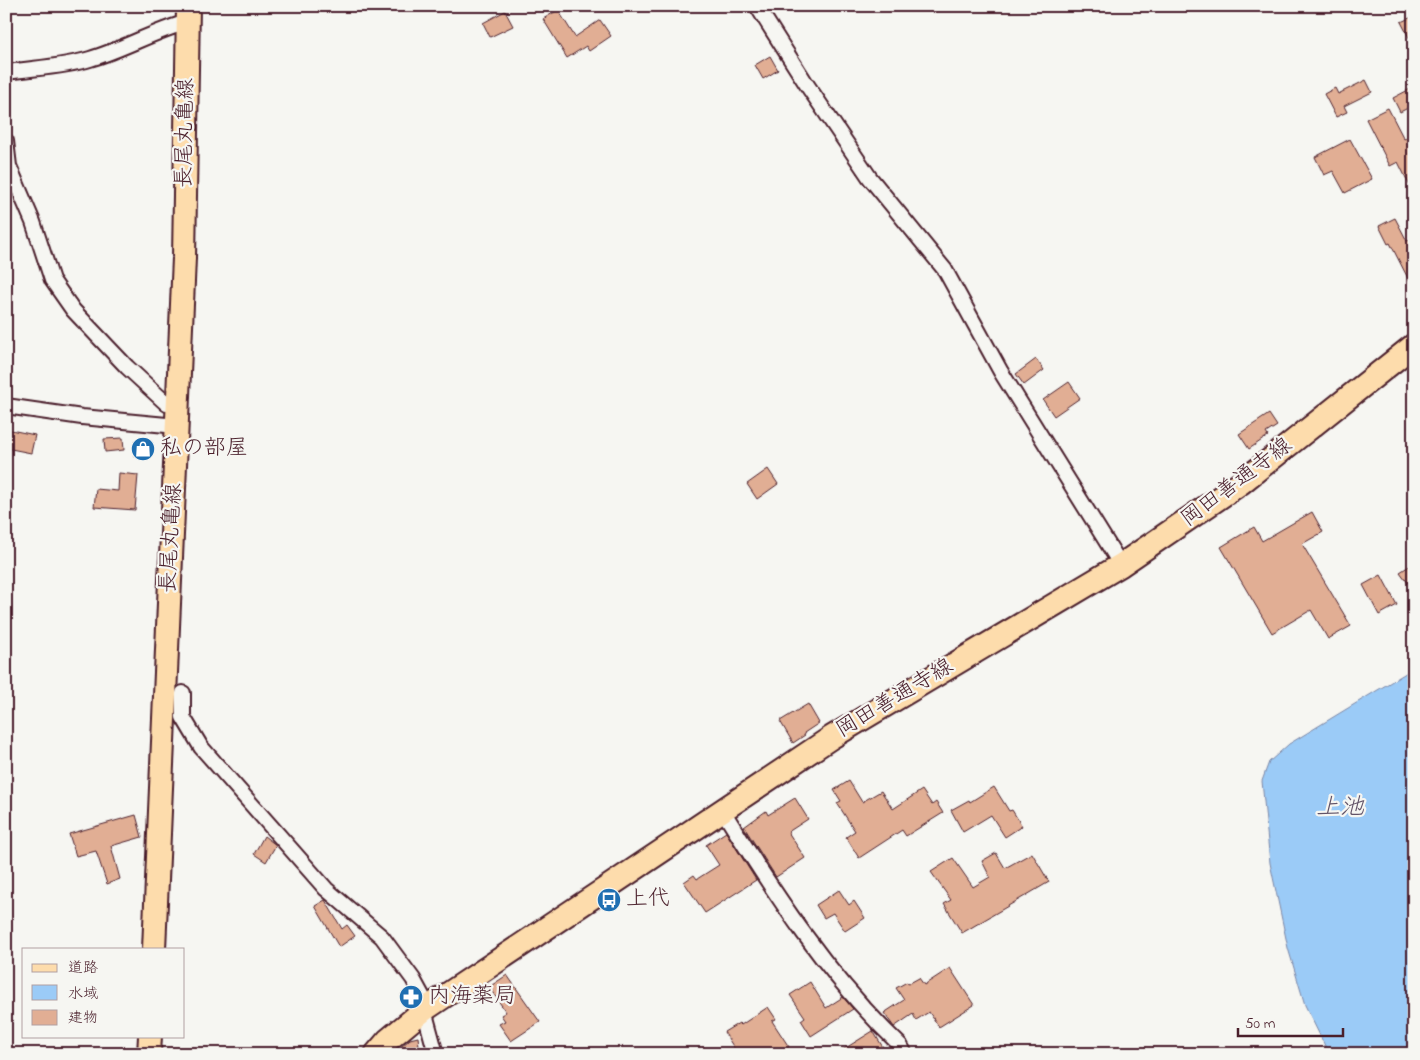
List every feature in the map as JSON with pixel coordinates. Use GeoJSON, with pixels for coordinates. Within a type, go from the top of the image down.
{"type":"FeatureCollection","features":[{"type":"Feature","properties":{"kind":"main road","name":"長尾丸亀線"},"geometry":{"type":"LineString","coordinates":[[154,948],[173,717],[177,426],[191,12]]}},
{"type":"Feature","properties":{"kind":"main road","name":"岡田善通寺線"},"geometry":{"type":"LineString","coordinates":[[376,1054],[388,1040],[424,1010],[832,737],[1121,565],[1241,483],[1414,345]]}},
{"type":"Feature","properties":{"kind":"main road"},"geometry":{"type":"LineString","coordinates":[[149,1054],[150,1038]]}},
{"type":"Feature","properties":{"kind":"street"},"geometry":{"type":"LineString","coordinates":[[757,6],[807,85],[870,178],[945,270],[1001,372],[1121,565]]}},
{"type":"Feature","properties":{"kind":"street"},"geometry":{"type":"LineString","coordinates":[[6,72],[70,64],[91,59],[172,26],[191,12]]}},
{"type":"Feature","properties":{"kind":"street"},"geometry":{"type":"LineString","coordinates":[[6,141],[9,166],[33,222],[52,280],[73,310],[127,367],[168,404],[178,403]]}},
{"type":"Feature","properties":{"kind":"street"},"geometry":{"type":"LineString","coordinates":[[6,406],[82,417],[177,426]]}},
{"type":"Feature","properties":{"kind":"street"},"geometry":{"type":"LineString","coordinates":[[183,693],[173,717],[326,890],[382,937],[413,979],[425,1001],[424,1010],[436,1054]]}},
{"type":"Feature","properties":{"kind":"street"},"geometry":{"type":"LineString","coordinates":[[723,811],[762,875],[856,1001],[900,1046],[905,1054]]}},
{"type":"Feature","properties":{"kind":"water","name":"上池"},"geometry":{"type":"Polygon","coordinates":[[[1414,668],[1414,1054],[1329,1054],[1305,1005],[1288,948],[1270,863],[1262,781],[1269,762],[1289,744],[1414,668]]]}},
{"type":"Feature","properties":{"kind":"building"},"geometry":{"type":"Polygon","coordinates":[[[558,10],[575,37],[600,20],[611,36],[589,51],[586,46],[567,58],[543,19],[558,10]]]}},
{"type":"Feature","properties":{"kind":"building"},"geometry":{"type":"Polygon","coordinates":[[[505,11],[513,26],[490,37],[483,23],[505,11]]]}},
{"type":"Feature","properties":{"kind":"building"},"geometry":{"type":"Polygon","coordinates":[[[1414,16],[1414,47],[1401,22],[1414,16]]]}},
{"type":"Feature","properties":{"kind":"building"},"geometry":{"type":"Polygon","coordinates":[[[770,56],[778,70],[763,79],[755,65],[770,56]]]}},
{"type":"Feature","properties":{"kind":"building"},"geometry":{"type":"Polygon","coordinates":[[[1366,80],[1372,92],[1344,106],[1347,112],[1336,117],[1324,94],[1335,88],[1338,94],[1366,80]]]}},
{"type":"Feature","properties":{"kind":"building"},"geometry":{"type":"Polygon","coordinates":[[[1414,87],[1414,105],[1400,112],[1393,98],[1414,87]]]}},
{"type":"Feature","properties":{"kind":"building"},"geometry":{"type":"Polygon","coordinates":[[[1388,108],[1404,139],[1408,137],[1414,148],[1414,194],[1398,162],[1390,166],[1366,119],[1388,108]]]}},
{"type":"Feature","properties":{"kind":"building"},"geometry":{"type":"Polygon","coordinates":[[[1350,139],[1372,179],[1345,193],[1333,171],[1324,175],[1315,157],[1350,139]]]}},
{"type":"Feature","properties":{"kind":"building"},"geometry":{"type":"Polygon","coordinates":[[[1395,218],[1407,241],[1414,238],[1414,290],[1379,226],[1395,218]]]}},
{"type":"Feature","properties":{"kind":"building"},"geometry":{"type":"Polygon","coordinates":[[[1036,359],[1044,370],[1024,385],[1016,374],[1036,359]]]}},
{"type":"Feature","properties":{"kind":"building"},"geometry":{"type":"Polygon","coordinates":[[[1069,382],[1080,398],[1054,416],[1043,400],[1069,382]]]}},
{"type":"Feature","properties":{"kind":"building"},"geometry":{"type":"Polygon","coordinates":[[[1269,414],[1277,426],[1266,433],[1268,436],[1249,449],[1239,434],[1269,414]]]}},
{"type":"Feature","properties":{"kind":"building"},"geometry":{"type":"Polygon","coordinates":[[[6,429],[35,435],[31,453],[6,448],[6,429]]]}},
{"type":"Feature","properties":{"kind":"building"},"geometry":{"type":"Polygon","coordinates":[[[123,438],[124,450],[105,452],[104,439],[123,438]]]}},
{"type":"Feature","properties":{"kind":"building","name":"私の部屋"},"geometry":{"type":"Polygon","coordinates":[[[135,441],[151,441],[151,456],[135,456],[135,441]]]}},
{"type":"Feature","properties":{"kind":"building"},"geometry":{"type":"Polygon","coordinates":[[[768,469],[778,484],[757,499],[747,484],[768,469]]]}},
{"type":"Feature","properties":{"kind":"building"},"geometry":{"type":"Polygon","coordinates":[[[119,473],[138,475],[135,510],[94,507],[96,489],[118,491],[119,473]]]}},
{"type":"Feature","properties":{"kind":"building"},"geometry":{"type":"Polygon","coordinates":[[[1312,512],[1323,532],[1302,544],[1351,626],[1328,639],[1311,610],[1272,633],[1221,547],[1254,527],[1262,541],[1312,512]]]}},
{"type":"Feature","properties":{"kind":"building"},"geometry":{"type":"Polygon","coordinates":[[[1414,563],[1414,591],[1400,572],[1414,563]]]}},
{"type":"Feature","properties":{"kind":"building"},"geometry":{"type":"Polygon","coordinates":[[[1381,575],[1397,605],[1379,615],[1363,585],[1381,575]]]}},
{"type":"Feature","properties":{"kind":"building"},"geometry":{"type":"Polygon","coordinates":[[[808,704],[819,723],[793,743],[780,721],[808,704]]]}},
{"type":"Feature","properties":{"kind":"building"},"geometry":{"type":"Polygon","coordinates":[[[849,781],[862,802],[881,791],[893,809],[922,790],[932,805],[936,802],[943,813],[906,836],[902,830],[859,858],[846,837],[855,831],[837,803],[841,801],[834,790],[849,781]]]}},
{"type":"Feature","properties":{"kind":"building"},"geometry":{"type":"Polygon","coordinates":[[[994,787],[1009,811],[1012,810],[1022,826],[1005,837],[991,815],[963,832],[951,810],[969,800],[970,802],[994,787]]]}},
{"type":"Feature","properties":{"kind":"building"},"geometry":{"type":"Polygon","coordinates":[[[795,798],[808,819],[788,832],[805,858],[776,877],[744,827],[766,811],[768,815],[795,798]]]}},
{"type":"Feature","properties":{"kind":"building"},"geometry":{"type":"Polygon","coordinates":[[[136,815],[142,837],[111,846],[120,879],[107,884],[96,851],[76,856],[69,834],[136,815]]]}},
{"type":"Feature","properties":{"kind":"building"},"geometry":{"type":"Polygon","coordinates":[[[726,832],[756,880],[705,913],[684,882],[694,875],[697,879],[719,865],[706,845],[726,832]]]}},
{"type":"Feature","properties":{"kind":"building"},"geometry":{"type":"Polygon","coordinates":[[[264,836],[276,845],[266,862],[254,854],[264,836]]]}},
{"type":"Feature","properties":{"kind":"building"},"geometry":{"type":"Polygon","coordinates":[[[996,853],[1005,868],[1032,853],[1049,882],[962,933],[944,904],[951,900],[931,872],[953,858],[973,887],[990,877],[982,861],[996,853]]]}},
{"type":"Feature","properties":{"kind":"building"},"geometry":{"type":"Polygon","coordinates":[[[839,890],[849,905],[854,901],[865,918],[845,931],[833,913],[824,918],[816,905],[839,890]]]}},
{"type":"Feature","properties":{"kind":"building"},"geometry":{"type":"Polygon","coordinates":[[[325,900],[342,929],[347,925],[355,936],[339,947],[315,906],[325,900]]]}},
{"type":"Feature","properties":{"kind":"building"},"geometry":{"type":"Polygon","coordinates":[[[950,968],[974,1005],[939,1027],[929,1012],[916,1020],[913,1014],[894,1027],[884,1013],[904,1000],[896,988],[919,978],[924,985],[950,968]]]}},
{"type":"Feature","properties":{"kind":"building"},"geometry":{"type":"Polygon","coordinates":[[[507,975],[540,1022],[511,1041],[499,1024],[505,1021],[501,1015],[506,1012],[489,987],[507,975]]]}},
{"type":"Feature","properties":{"kind":"building"},"geometry":{"type":"Polygon","coordinates":[[[810,982],[826,1008],[843,997],[853,1009],[811,1036],[801,1020],[805,1017],[790,995],[810,982]]]}},
{"type":"Feature","properties":{"kind":"building","name":"内海薬局"},"geometry":{"type":"Polygon","coordinates":[[[409,990],[415,1001],[409,1006],[401,995],[409,990]]]}},
{"type":"Feature","properties":{"kind":"building"},"geometry":{"type":"Polygon","coordinates":[[[768,1007],[776,1019],[772,1021],[789,1047],[779,1054],[738,1054],[724,1032],[739,1023],[741,1025],[768,1007]]]}},
{"type":"Feature","properties":{"kind":"building"},"geometry":{"type":"Polygon","coordinates":[[[873,1031],[884,1049],[877,1054],[836,1054],[873,1031]]]}},
{"type":"Feature","properties":{"kind":"building"},"geometry":{"type":"Polygon","coordinates":[[[418,1037],[420,1054],[402,1054],[401,1047],[410,1039],[418,1037]]]}},
{"type":"Feature","properties":{"kind":"place","name":"私の部屋"},"geometry":{"type":"Point","coordinates":[143,449]}},
{"type":"Feature","properties":{"kind":"place","name":"上代"},"geometry":{"type":"Point","coordinates":[609,900]}},
{"type":"Feature","properties":{"kind":"place","name":"内海薬局"},"geometry":{"type":"Point","coordinates":[411,997]}}]}
